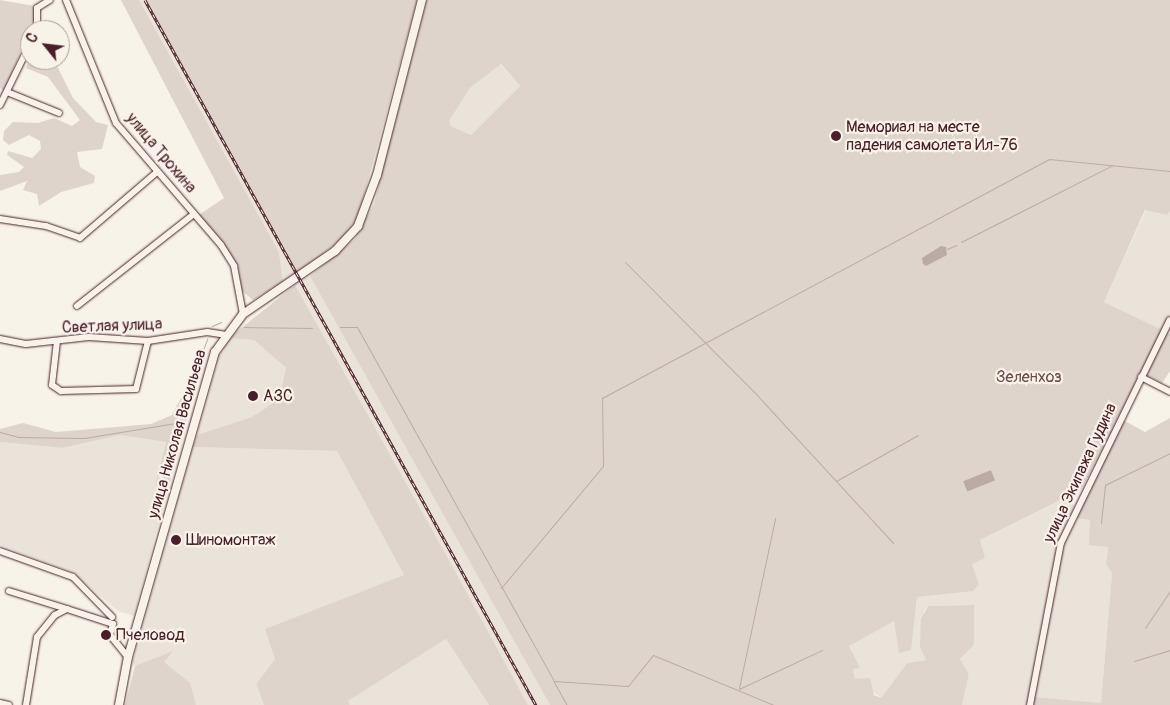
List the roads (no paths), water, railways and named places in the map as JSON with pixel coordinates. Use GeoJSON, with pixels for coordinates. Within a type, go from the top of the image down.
{"type":"FeatureCollection","features":[{"type":"Feature","properties":{"kind":"main road","name":"улица Николая Васильева"},"geometry":{"type":"LineString","coordinates":[[119,705],[128,657],[203,385],[225,335],[243,314],[335,251],[358,226],[376,175],[422,0]]}},
{"type":"Feature","properties":{"kind":"street"},"geometry":{"type":"LineString","coordinates":[[36,20],[35,14],[50,0]]}},
{"type":"Feature","properties":{"kind":"street","name":"улица Трохина"},"geometry":{"type":"LineString","coordinates":[[66,0],[116,123],[194,214],[234,266],[243,314]]}},
{"type":"Feature","properties":{"kind":"street"},"geometry":{"type":"LineString","coordinates":[[0,105],[20,65]]}},
{"type":"Feature","properties":{"kind":"street"},"geometry":{"type":"LineString","coordinates":[[7,92],[60,113]]}},
{"type":"Feature","properties":{"kind":"street"},"geometry":{"type":"LineString","coordinates":[[0,219],[46,226],[80,238],[157,172]]}},
{"type":"Feature","properties":{"kind":"street"},"geometry":{"type":"LineString","coordinates":[[77,306],[194,214]]}},
{"type":"Feature","properties":{"kind":"street","name":"улица Экипажа Гудина"},"geometry":{"type":"LineString","coordinates":[[1030,705],[1061,543],[1170,320]]}},
{"type":"Feature","properties":{"kind":"street","name":"Светлая улица"},"geometry":{"type":"LineString","coordinates":[[0,339],[26,344],[57,341],[148,340],[207,332],[225,335]]}},
{"type":"Feature","properties":{"kind":"street"},"geometry":{"type":"LineString","coordinates":[[57,341],[52,385],[61,391],[136,389],[148,340]]}},
{"type":"Feature","properties":{"kind":"street"},"geometry":{"type":"LineString","coordinates":[[1141,378],[1170,392]]}},
{"type":"Feature","properties":{"kind":"street"},"geometry":{"type":"LineString","coordinates":[[0,551],[73,577],[112,621],[110,635],[128,657]]}},
{"type":"Feature","properties":{"kind":"street"},"geometry":{"type":"LineString","coordinates":[[9,591],[112,621]]}},
{"type":"Feature","properties":{"kind":"street"},"geometry":{"type":"LineString","coordinates":[[26,705],[37,638],[54,615],[67,609]]}},
{"type":"Feature","properties":{"kind":"street"},"geometry":{"type":"LineString","coordinates":[[0,703],[9,705]]}},
{"type":"Feature","properties":{"kind":"waterway"},"geometry":{"type":"LineString","coordinates":[[501,588],[603,466],[602,398],[1049,159],[1170,171]]}},
{"type":"Feature","properties":{"kind":"waterway"},"geometry":{"type":"LineString","coordinates":[[961,242],[1113,165]]}},
{"type":"Feature","properties":{"kind":"waterway"},"geometry":{"type":"LineString","coordinates":[[947,249],[956,245]]}},
{"type":"Feature","properties":{"kind":"waterway"},"geometry":{"type":"LineString","coordinates":[[625,262],[757,395],[893,543]]}},
{"type":"Feature","properties":{"kind":"waterway"},"geometry":{"type":"LineString","coordinates":[[212,326],[221,322]]}},
{"type":"Feature","properties":{"kind":"waterway"},"geometry":{"type":"LineString","coordinates":[[244,327],[312,328]]}},
{"type":"Feature","properties":{"kind":"waterway"},"geometry":{"type":"LineString","coordinates":[[340,327],[357,327],[554,681],[628,686],[653,655],[774,705]]}},
{"type":"Feature","properties":{"kind":"waterway"},"geometry":{"type":"LineString","coordinates":[[0,432],[19,437],[84,438],[176,423],[207,339]]}},
{"type":"Feature","properties":{"kind":"waterway"},"geometry":{"type":"LineString","coordinates":[[836,481],[918,435]]}},
{"type":"Feature","properties":{"kind":"waterway"},"geometry":{"type":"LineString","coordinates":[[1101,523],[1105,485],[1170,453]]}},
{"type":"Feature","properties":{"kind":"waterway"},"geometry":{"type":"LineString","coordinates":[[739,688],[775,518]]}},
{"type":"Feature","properties":{"kind":"waterway"},"geometry":{"type":"LineString","coordinates":[[1145,628],[1170,591]]}},
{"type":"Feature","properties":{"kind":"waterway"},"geometry":{"type":"LineString","coordinates":[[739,689],[822,650]]}},
{"type":"Feature","properties":{"kind":"waterway"},"geometry":{"type":"LineString","coordinates":[[1134,661],[1170,650]]}},
{"type":"Feature","properties":{"kind":"waterway"},"geometry":{"type":"LineString","coordinates":[[554,682],[567,705]]}},
{"type":"Feature","properties":{"kind":"railway"},"geometry":{"type":"LineString","coordinates":[[145,0],[536,705]]}},
{"type":"Feature","properties":{"kind":"place","name":"Мемориал на месте падения самолета Ил-76"},"geometry":{"type":"Point","coordinates":[836,136]}},
{"type":"Feature","properties":{"kind":"place","name":"АЗС"},"geometry":{"type":"Point","coordinates":[253,396]}},
{"type":"Feature","properties":{"kind":"place","name":"Шиномонтаж"},"geometry":{"type":"Point","coordinates":[176,540]}},
{"type":"Feature","properties":{"kind":"place","name":"Пчеловод"},"geometry":{"type":"Point","coordinates":[106,635]}},
{"type":"Feature","properties":{"kind":"park label","name":"Зеленхоз"},"geometry":{"type":"Point","coordinates":[1029,377]}}]}
